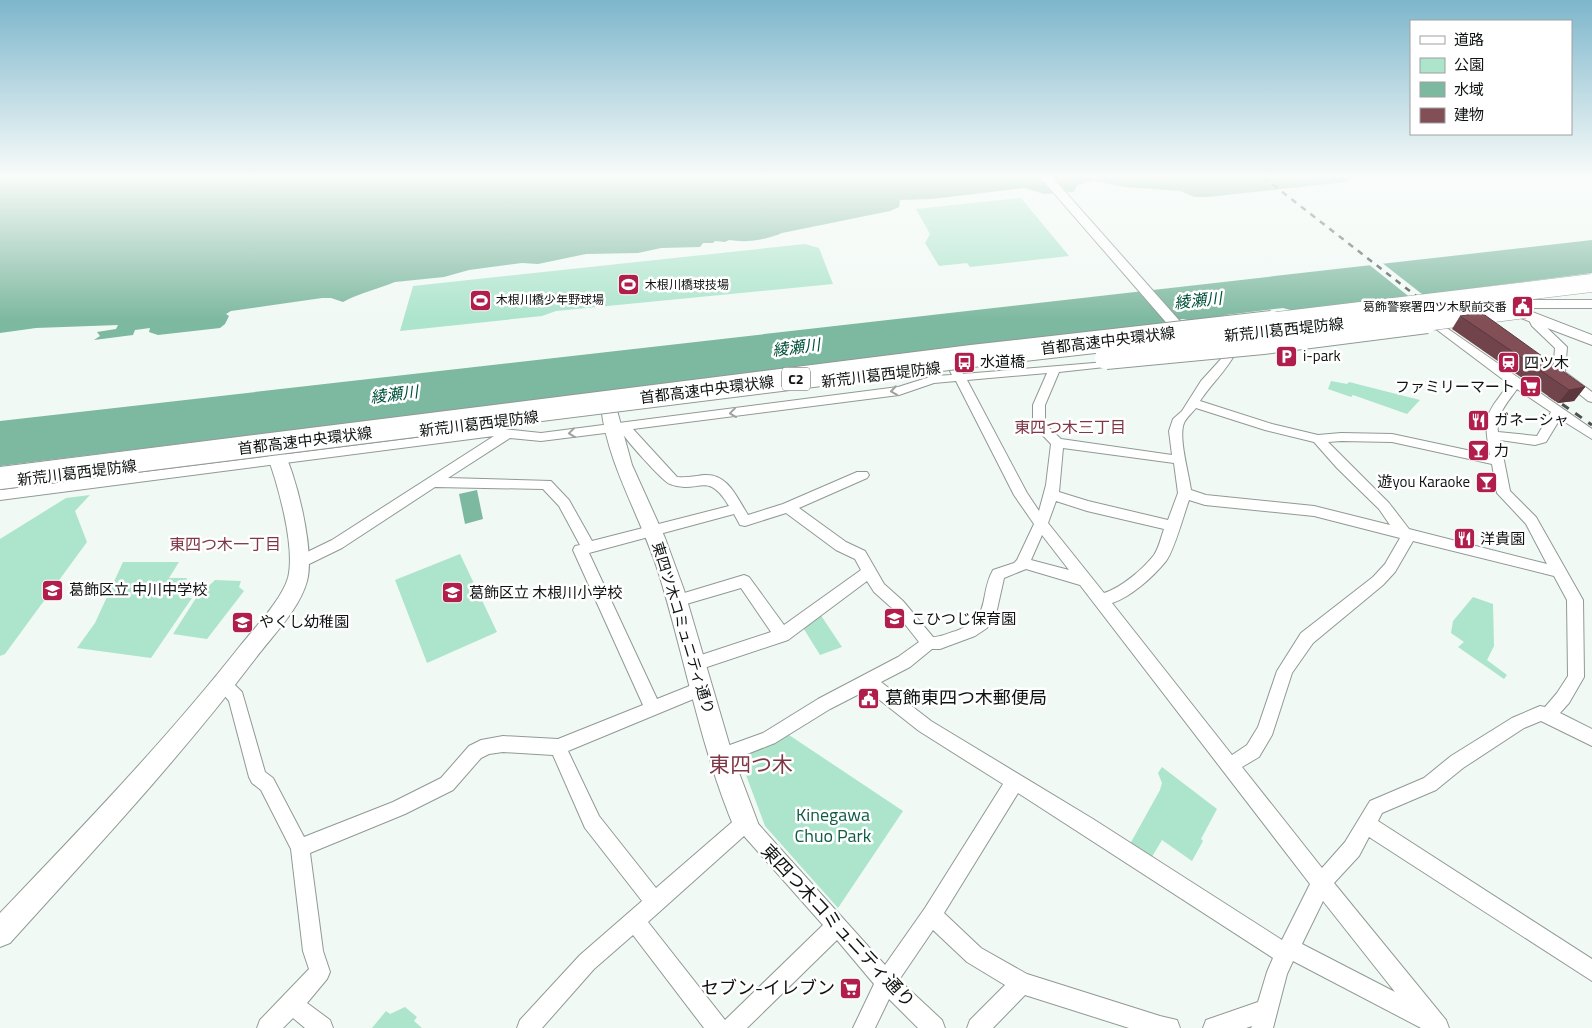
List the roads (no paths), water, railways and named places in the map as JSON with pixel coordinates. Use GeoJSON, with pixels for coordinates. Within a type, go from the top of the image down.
{"type":"FeatureCollection","features":[{"type":"Feature","properties":{"kind":"highway","name":"首都高速中央環状線"},"geometry":{"type":"LineString","coordinates":[[0,478],[972,356],[1097,343],[1592,283]]}},
{"type":"Feature","properties":{"kind":"highway","name":"首都高速中央環状線"},"geometry":{"type":"LineString","coordinates":[[0,488],[957,370],[1591,297]]}},
{"type":"Feature","properties":{"kind":"highway"},"geometry":{"type":"LineString","coordinates":[[1097,343],[1464,304],[1591,297]]}},
{"type":"Feature","properties":{"kind":"main road"},"geometry":{"type":"LineString","coordinates":[[1088,225],[1189,340]]}},
{"type":"Feature","properties":{"kind":"main road"},"geometry":{"type":"LineString","coordinates":[[1533,318],[1534,313],[1539,311],[1591,297]]}},
{"type":"Feature","properties":{"kind":"main road","name":"新荒川葛西堤防線"},"geometry":{"type":"LineString","coordinates":[[0,483],[513,429],[609,407],[957,370],[1053,362],[1189,340],[1495,304],[1591,297]]}},
{"type":"Feature","properties":{"kind":"main road"},"geometry":{"type":"LineString","coordinates":[[1495,304],[1592,340]]}},
{"type":"Feature","properties":{"kind":"main road","name":"東四ツ木コミュニティ通り"},"geometry":{"type":"LineString","coordinates":[[609,407],[618,427],[626,472],[663,557],[722,756],[745,822]]}},
{"type":"Feature","properties":{"kind":"main road"},"geometry":{"type":"LineString","coordinates":[[0,933],[124,800],[223,684],[292,596],[297,584],[300,562],[291,511],[276,454]]}},
{"type":"Feature","properties":{"kind":"street"},"geometry":{"type":"LineString","coordinates":[[1422,313],[1516,383],[1592,436]]}},
{"type":"Feature","properties":{"kind":"street"},"geometry":{"type":"LineString","coordinates":[[1533,318],[1536,324],[1561,347],[1559,373],[1592,398]]}},
{"type":"Feature","properties":{"kind":"street"},"geometry":{"type":"LineString","coordinates":[[1180,460],[1057,443],[1039,425],[1039,405],[1053,362],[1262,351],[1377,337],[1404,329],[1437,324]]}},
{"type":"Feature","properties":{"kind":"street"},"geometry":{"type":"LineString","coordinates":[[1101,600],[1119,595],[1128,589],[1161,557],[1185,493],[1175,431],[1178,419],[1186,414],[1205,384],[1226,360],[1230,352]]}},
{"type":"Feature","properties":{"kind":"street"},"geometry":{"type":"LineString","coordinates":[[300,562],[337,544],[513,429],[541,437],[899,391],[957,370],[1021,495],[1040,522],[1321,883],[1439,1027]]}},
{"type":"Feature","properties":{"kind":"street"},"geometry":{"type":"LineString","coordinates":[[1516,383],[1495,411],[1491,426],[1504,493],[1531,521],[1575,600],[1576,677],[1563,698],[1548,715]]}},
{"type":"Feature","properties":{"kind":"street"},"geometry":{"type":"LineString","coordinates":[[1193,403],[1270,427],[1318,439],[1341,437],[1392,438],[1498,461]]}},
{"type":"Feature","properties":{"kind":"street"},"geometry":{"type":"LineString","coordinates":[[1492,435],[1535,441],[1542,439],[1557,412]]}},
{"type":"Feature","properties":{"kind":"street"},"geometry":{"type":"LineString","coordinates":[[618,427],[627,432],[672,480],[679,483],[709,478],[727,491],[736,509],[745,521],[788,507],[862,475]]}},
{"type":"Feature","properties":{"kind":"street"},"geometry":{"type":"LineString","coordinates":[[1230,765],[1253,751],[1266,730],[1286,671],[1307,638],[1358,599],[1378,581],[1390,568],[1408,538],[1386,508],[1355,476],[1333,459],[1318,439]]}},
{"type":"Feature","properties":{"kind":"street"},"geometry":{"type":"LineString","coordinates":[[722,756],[769,738],[824,704],[904,662],[929,643],[948,640],[970,632],[982,624],[988,614],[998,574],[1019,567],[1023,563],[1029,545],[1052,495],[1057,443]]}},
{"type":"Feature","properties":{"kind":"street"},"geometry":{"type":"LineString","coordinates":[[0,494],[276,454]]}},
{"type":"Feature","properties":{"kind":"street"},"geometry":{"type":"LineString","coordinates":[[432,482],[546,484],[564,503],[589,548]]}},
{"type":"Feature","properties":{"kind":"street"},"geometry":{"type":"LineString","coordinates":[[1185,493],[1204,500],[1314,511],[1559,572]]}},
{"type":"Feature","properties":{"kind":"street"},"geometry":{"type":"LineString","coordinates":[[1052,495],[1087,506],[1173,526]]}},
{"type":"Feature","properties":{"kind":"street"},"geometry":{"type":"LineString","coordinates":[[788,507],[841,546],[860,555],[879,588],[898,605],[929,643]]}},
{"type":"Feature","properties":{"kind":"street"},"geometry":{"type":"LineString","coordinates":[[653,708],[580,550],[736,509]]}},
{"type":"Feature","properties":{"kind":"street"},"geometry":{"type":"LineString","coordinates":[[1023,563],[1084,580]]}},
{"type":"Feature","properties":{"kind":"street"},"geometry":{"type":"LineString","coordinates":[[695,664],[782,635],[869,572]]}},
{"type":"Feature","properties":{"kind":"street"},"geometry":{"type":"LineString","coordinates":[[676,600],[744,581],[782,635]]}},
{"type":"Feature","properties":{"kind":"street"},"geometry":{"type":"LineString","coordinates":[[869,682],[925,726],[1015,780],[1288,951],[1439,1027]]}},
{"type":"Feature","properties":{"kind":"street"},"geometry":{"type":"LineString","coordinates":[[223,684],[236,697],[258,777],[267,784],[300,848],[313,951],[320,972],[268,1028]]}},
{"type":"Feature","properties":{"kind":"street"},"geometry":{"type":"LineString","coordinates":[[300,848],[399,808],[447,784],[475,752],[487,746],[503,744],[558,746],[702,688]]}},
{"type":"Feature","properties":{"kind":"street"},"geometry":{"type":"LineString","coordinates":[[1214,1028],[1264,1019],[1277,972],[1321,883],[1352,849],[1376,807],[1430,784],[1458,762],[1518,723],[1540,713],[1548,715],[1592,738]]}},
{"type":"Feature","properties":{"kind":"street"},"geometry":{"type":"LineString","coordinates":[[558,746],[592,822],[656,902]]}},
{"type":"Feature","properties":{"kind":"street"},"geometry":{"type":"LineString","coordinates":[[864,1028],[886,982],[932,915],[1015,780]]}},
{"type":"Feature","properties":{"kind":"street"},"geometry":{"type":"LineString","coordinates":[[528,1028],[587,962],[745,822]]}},
{"type":"Feature","properties":{"kind":"street","name":"東四つ木コミュニティ通り"},"geometry":{"type":"LineString","coordinates":[[745,822],[836,926],[850,938],[886,982],[934,1028]]}},
{"type":"Feature","properties":{"kind":"street"},"geometry":{"type":"LineString","coordinates":[[1367,825],[1592,971]]}},
{"type":"Feature","properties":{"kind":"street"},"geometry":{"type":"LineString","coordinates":[[932,915],[974,955],[1022,983],[1160,1027],[1169,1028]]}},
{"type":"Feature","properties":{"kind":"street"},"geometry":{"type":"LineString","coordinates":[[634,920],[718,1028]]}},
{"type":"Feature","properties":{"kind":"street"},"geometry":{"type":"LineString","coordinates":[[732,1028],[836,926]]}},
{"type":"Feature","properties":{"kind":"street"},"geometry":{"type":"LineString","coordinates":[[978,1028],[1022,983]]}},
{"type":"Feature","properties":{"kind":"street"},"geometry":{"type":"LineString","coordinates":[[292,1004],[322,1028]]}},
{"type":"Feature","properties":{"kind":"water"},"geometry":{"type":"Polygon","coordinates":[[[0,225],[821,225],[749,241],[715,241],[713,243],[703,243],[700,247],[661,248],[638,253],[586,254],[538,264],[522,263],[469,270],[444,277],[395,282],[343,302],[331,298],[322,298],[231,311],[226,314],[229,316],[225,324],[220,328],[158,335],[149,332],[150,328],[135,330],[133,335],[94,340],[100,336],[97,332],[116,329],[118,325],[36,328],[0,333],[0,225]]]}},
{"type":"Feature","properties":{"kind":"water","name":"綾瀬川"},"geometry":{"type":"Polygon","coordinates":[[[1592,240],[1592,273],[1294,311],[1283,308],[1226,315],[1198,322],[1183,319],[1156,324],[0,466],[0,421],[1592,240]]]}},
{"type":"Feature","properties":{"kind":"water"},"geometry":{"type":"Polygon","coordinates":[[[477,490],[483,519],[465,524],[459,494],[477,490]]]}},
{"type":"Feature","properties":{"kind":"railway"},"geometry":{"type":"LineString","coordinates":[[1325,225],[1451,323]]}},
{"type":"Feature","properties":{"kind":"railway"},"geometry":{"type":"LineString","coordinates":[[1450,322],[1464,333]]}},
{"type":"Feature","properties":{"kind":"railway"},"geometry":{"type":"LineString","coordinates":[[1549,395],[1592,425]]}},
{"type":"Feature","properties":{"kind":"place","name":"木根川橋球技場"},"geometry":{"type":"Point","coordinates":[629,285]}},
{"type":"Feature","properties":{"kind":"place","name":"木根川橋少年野球場"},"geometry":{"type":"Point","coordinates":[480,300]}},
{"type":"Feature","properties":{"kind":"place","name":"葛飾警察署四ツ木駅前交番"},"geometry":{"type":"Point","coordinates":[1523,307]}},
{"type":"Feature","properties":{"kind":"place","name":"i-park"},"geometry":{"type":"Point","coordinates":[1287,356]}},
{"type":"Feature","properties":{"kind":"place","name":"水道橋"},"geometry":{"type":"Point","coordinates":[964,362]}},
{"type":"Feature","properties":{"kind":"place","name":"四ツ木"},"geometry":{"type":"Point","coordinates":[1508,363]}},
{"type":"Feature","properties":{"kind":"place","name":"ファミリーマート"},"geometry":{"type":"Point","coordinates":[1531,387]}},
{"type":"Feature","properties":{"kind":"place","name":"ガネーシャ"},"geometry":{"type":"Point","coordinates":[1478,420]}},
{"type":"Feature","properties":{"kind":"place","name":"力"},"geometry":{"type":"Point","coordinates":[1478,451]}},
{"type":"Feature","properties":{"kind":"place","name":"遊you Karaoke"},"geometry":{"type":"Point","coordinates":[1486,482]}},
{"type":"Feature","properties":{"kind":"place","name":"洋貴園"},"geometry":{"type":"Point","coordinates":[1464,539]}},
{"type":"Feature","properties":{"kind":"place","name":"葛飾区立 中川中学校"},"geometry":{"type":"Point","coordinates":[53,590]}},
{"type":"Feature","properties":{"kind":"place","name":"葛飾区立 木根川小学校"},"geometry":{"type":"Point","coordinates":[453,593]}},
{"type":"Feature","properties":{"kind":"place","name":"こひつじ保育園"},"geometry":{"type":"Point","coordinates":[895,619]}},
{"type":"Feature","properties":{"kind":"place","name":"やくし幼稚園"},"geometry":{"type":"Point","coordinates":[243,622]}},
{"type":"Feature","properties":{"kind":"place","name":"葛飾東四つ木郵便局"},"geometry":{"type":"Point","coordinates":[869,698]}},
{"type":"Feature","properties":{"kind":"place","name":"セブン-イレブン"},"geometry":{"type":"Point","coordinates":[851,988]}},
{"type":"Feature","properties":{"kind":"district","name":"東四つ木三丁目"},"geometry":{"type":"Point","coordinates":[1070,427]}},
{"type":"Feature","properties":{"kind":"district","name":"東四つ木一丁目"},"geometry":{"type":"Point","coordinates":[225,544]}},
{"type":"Feature","properties":{"kind":"district","name":"東四つ木"},"geometry":{"type":"Point","coordinates":[751,765]}},
{"type":"Feature","properties":{"kind":"park label","name":"Kinegawa Chuo Park"},"geometry":{"type":"Point","coordinates":[833,825]}}]}
